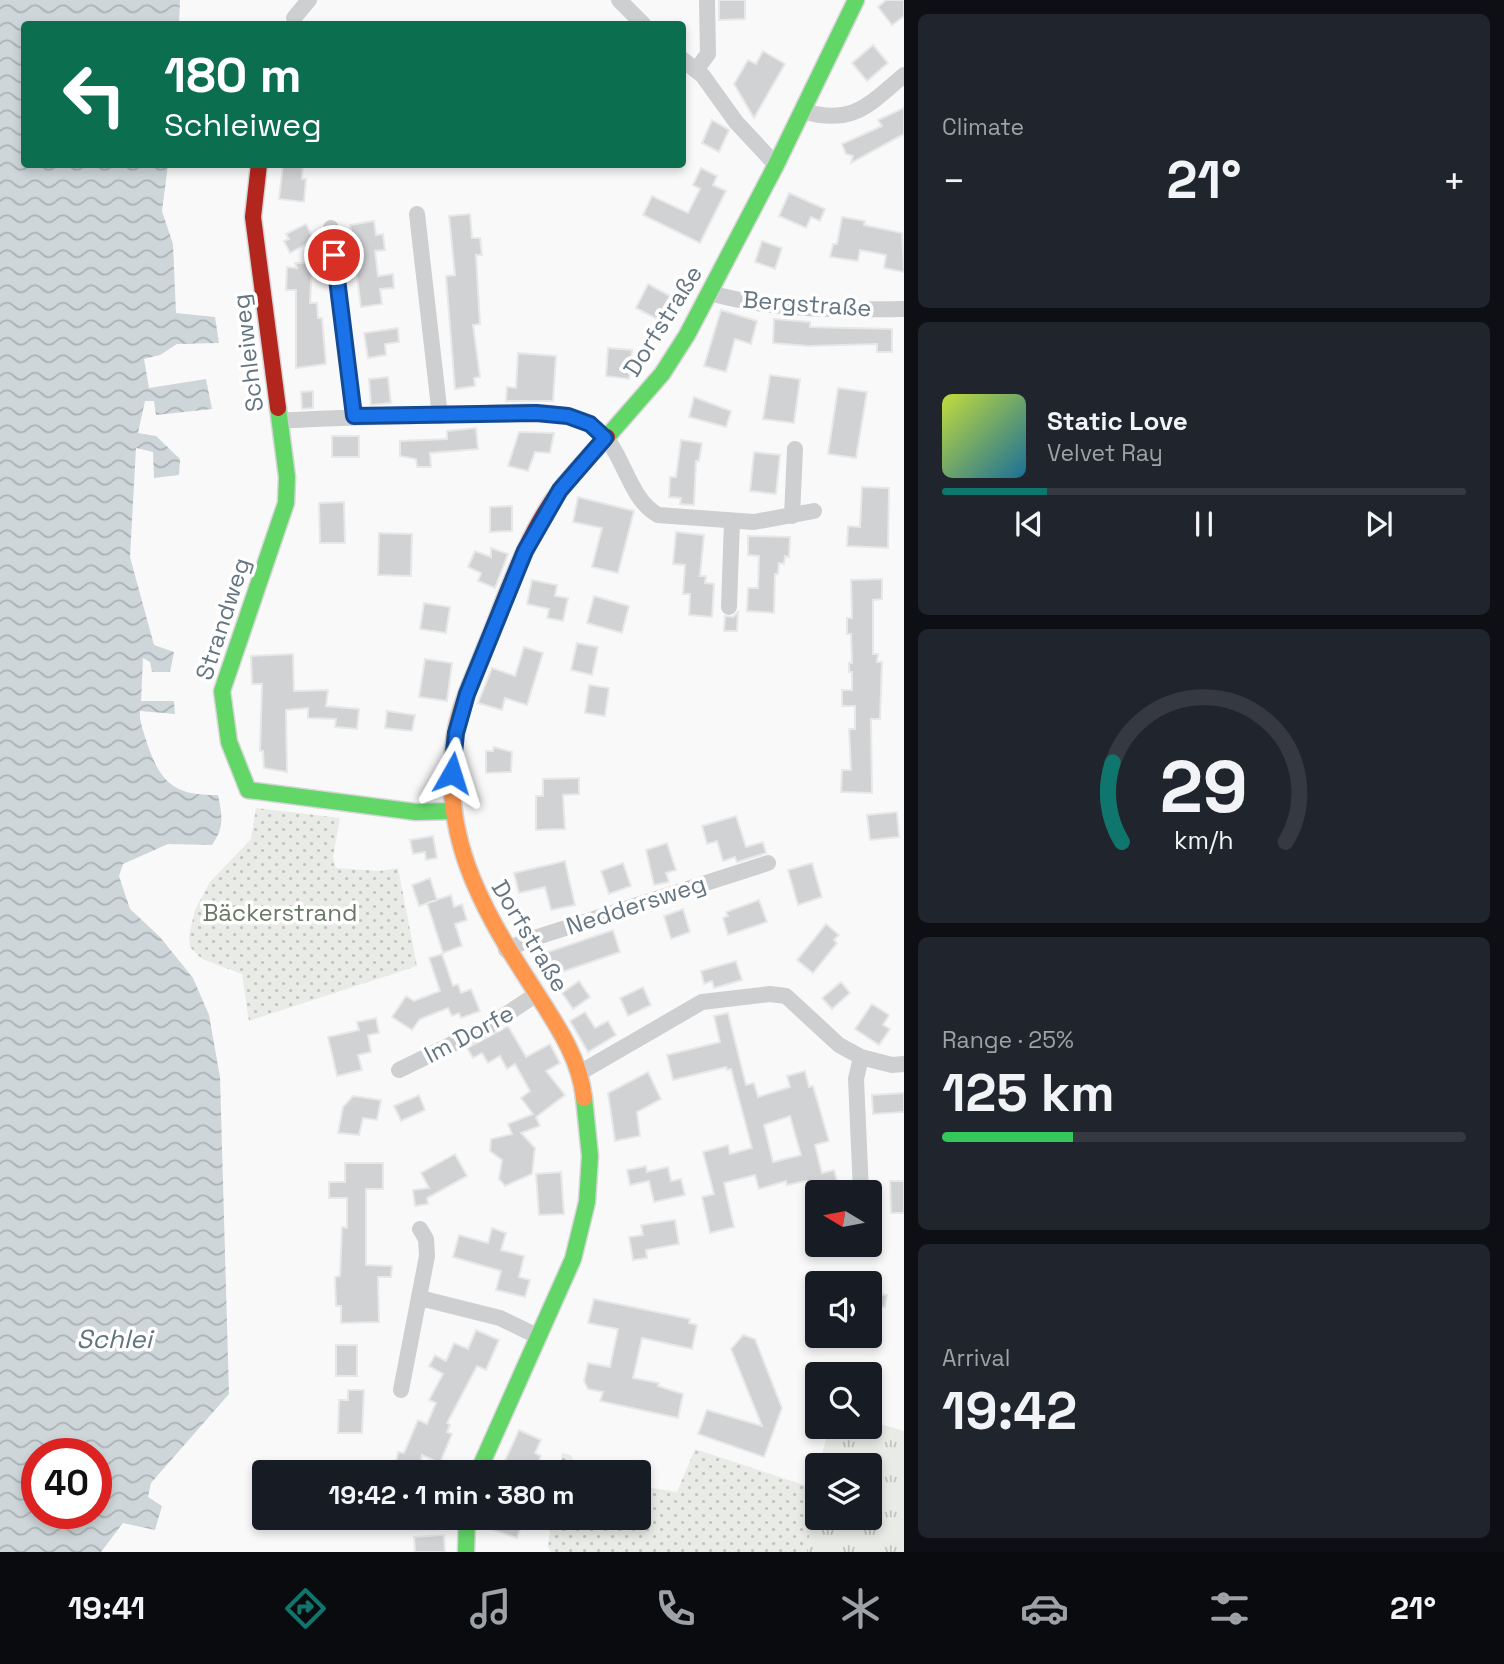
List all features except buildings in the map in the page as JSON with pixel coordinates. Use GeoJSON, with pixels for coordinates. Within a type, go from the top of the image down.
{"type":"FeatureCollection","features":[{"type":"Feature","properties":{"kind":"street"},"geometry":{"type":"LineString","coordinates":[[295,18],[309,0]]}},
{"type":"Feature","properties":{"kind":"street"},"geometry":{"type":"LineString","coordinates":[[619,0],[640,21]]}},
{"type":"Feature","properties":{"kind":"street"},"geometry":{"type":"LineString","coordinates":[[696,70],[708,54],[707,0]]}},
{"type":"Feature","properties":{"kind":"street","name":"Dorfstraße"},"geometry":{"type":"LineString","coordinates":[[483,1460],[573,1259],[587,1202],[590,1156],[581,1072],[567,1042],[506,950],[478,899],[464,857],[454,811],[452,773],[456,733],[476,670],[525,551],[543,517],[560,490],[662,374],[710,293],[856,0]]}},
{"type":"Feature","properties":{"kind":"street"},"geometry":{"type":"LineString","coordinates":[[686,62],[696,70],[736,122],[776,165]]}},
{"type":"Feature","properties":{"kind":"street"},"geometry":{"type":"LineString","coordinates":[[803,111],[822,117],[846,116],[867,107],[904,75]]}},
{"type":"Feature","properties":{"kind":"street","name":"Schleiweg"},"geometry":{"type":"LineString","coordinates":[[259,168],[253,217],[279,421],[354,416],[536,413],[568,416],[590,424],[605,438]]}},
{"type":"Feature","properties":{"kind":"street"},"geometry":{"type":"LineString","coordinates":[[417,214],[440,416]]}},
{"type":"Feature","properties":{"kind":"street"},"geometry":{"type":"LineString","coordinates":[[331,228],[354,416]]}},
{"type":"Feature","properties":{"kind":"street","name":"Bergstraße"},"geometry":{"type":"LineString","coordinates":[[710,293],[766,305],[813,310],[904,309]]}},
{"type":"Feature","properties":{"kind":"street","name":"Strandweg"},"geometry":{"type":"LineString","coordinates":[[279,421],[286,477],[286,503],[222,691],[222,710],[242,779],[248,790],[416,812],[454,811]]}},
{"type":"Feature","properties":{"kind":"street"},"geometry":{"type":"LineString","coordinates":[[605,438],[644,507],[658,515],[754,522],[814,511]]}},
{"type":"Feature","properties":{"kind":"street"},"geometry":{"type":"LineString","coordinates":[[792,516],[795,449]]}},
{"type":"Feature","properties":{"kind":"street"},"geometry":{"type":"LineString","coordinates":[[729,607],[732,521]]}},
{"type":"Feature","properties":{"kind":"street","name":"Neddersweg"},"geometry":{"type":"LineString","coordinates":[[506,950],[528,940],[768,863]]}},
{"type":"Feature","properties":{"kind":"street","name":"Im Dorfe"},"geometry":{"type":"LineString","coordinates":[[399,1070],[487,1027],[537,994]]}},
{"type":"Feature","properties":{"kind":"street"},"geometry":{"type":"LineString","coordinates":[[581,1072],[702,1002],[744,995],[786,996],[839,1045],[861,1057],[892,1065],[904,1065]]}},
{"type":"Feature","properties":{"kind":"street"},"geometry":{"type":"LineString","coordinates":[[860,1180],[856,1079],[861,1057]]}},
{"type":"Feature","properties":{"kind":"street"},"geometry":{"type":"LineString","coordinates":[[401,1390],[427,1256],[426,1239],[420,1229]]}},
{"type":"Feature","properties":{"kind":"street"},"geometry":{"type":"LineString","coordinates":[[420,1298],[500,1318],[537,1336]]}},
{"type":"Feature","properties":{"kind":"street"},"geometry":{"type":"LineString","coordinates":[[466,1552],[467,1530]]}},
{"type":"Feature","properties":{"kind":"green space","name":"Bäckerstrand"},"geometry":{"type":"Polygon","coordinates":[[[256,808],[340,818],[333,857],[336,868],[380,871],[398,868],[417,966],[249,1021],[242,974],[202,959],[190,947],[189,936],[195,910],[210,882],[251,839],[256,808]]]}},
{"type":"Feature","properties":{"kind":"green space"},"geometry":{"type":"Polygon","coordinates":[[[882,1425],[904,1431],[904,1552],[808,1552],[810,1530],[882,1530],[882,1453],[822,1453],[826,1439],[882,1439],[882,1425]]]}},
{"type":"Feature","properties":{"kind":"green space"},"geometry":{"type":"Polygon","coordinates":[[[695,1449],[805,1485],[805,1530],[810,1530],[808,1552],[551,1552],[548,1547],[550,1530],[651,1530],[651,1488],[677,1492],[695,1449]]]}},
{"type":"Feature","properties":{"kind":"green space"},"geometry":{"type":"Polygon","coordinates":[[[562,1453],[571,1455],[573,1460],[561,1460],[562,1453]]]}},
{"type":"Feature","properties":{"kind":"water","name":"Schlei"},"geometry":{"type":"Polygon","coordinates":[[[0,0],[180,0],[179,21],[21,21],[21,168],[168,168],[162,211],[173,244],[176,313],[215,317],[219,343],[177,344],[160,355],[144,359],[149,388],[206,379],[212,409],[156,415],[154,401],[145,401],[138,433],[156,436],[180,459],[179,475],[154,478],[153,452],[136,448],[130,557],[154,645],[174,652],[170,672],[152,672],[150,662],[143,658],[141,701],[174,701],[175,714],[140,711],[147,743],[157,768],[171,784],[190,793],[218,795],[221,827],[212,845],[168,844],[123,864],[119,876],[130,909],[160,937],[193,978],[209,1015],[220,1077],[229,1394],[151,1483],[148,1497],[162,1506],[155,1530],[123,1523],[101,1552],[0,1552],[0,0]]]}},
{"type":"Feature","properties":{"kind":"traffic: fast"},"geometry":{"type":"LineString","coordinates":[[607,437],[662,374],[687,335],[776,165],[856,0]]}},
{"type":"Feature","properties":{"kind":"traffic: fast"},"geometry":{"type":"LineString","coordinates":[[278,408],[287,477],[286,503],[222,691],[229,742],[248,790],[416,812],[454,811]]}},
{"type":"Feature","properties":{"kind":"traffic: fast"},"geometry":{"type":"LineString","coordinates":[[483,1460],[573,1259],[587,1202],[590,1156],[584,1098]]}},
{"type":"Feature","properties":{"kind":"traffic: fast"},"geometry":{"type":"LineString","coordinates":[[466,1552],[467,1530]]}},
{"type":"Feature","properties":{"kind":"traffic: slow"},"geometry":{"type":"LineString","coordinates":[[485,648],[464,701],[455,734],[452,770],[458,835],[467,866],[495,925],[571,1052],[584,1098]]}},
{"type":"Feature","properties":{"kind":"traffic: jam"},"geometry":{"type":"LineString","coordinates":[[259,168],[253,217],[278,408]]}},
{"type":"Feature","properties":{"kind":"traffic: jam"},"geometry":{"type":"LineString","coordinates":[[485,648],[537,527],[560,490],[607,437]]}},
{"type":"Feature","properties":{"kind":"route"},"geometry":{"type":"LineString","coordinates":[[334,255],[354,416],[536,413],[568,416],[590,424],[605,438],[560,490],[525,551],[467,694],[456,733],[452,773]]}}]}
